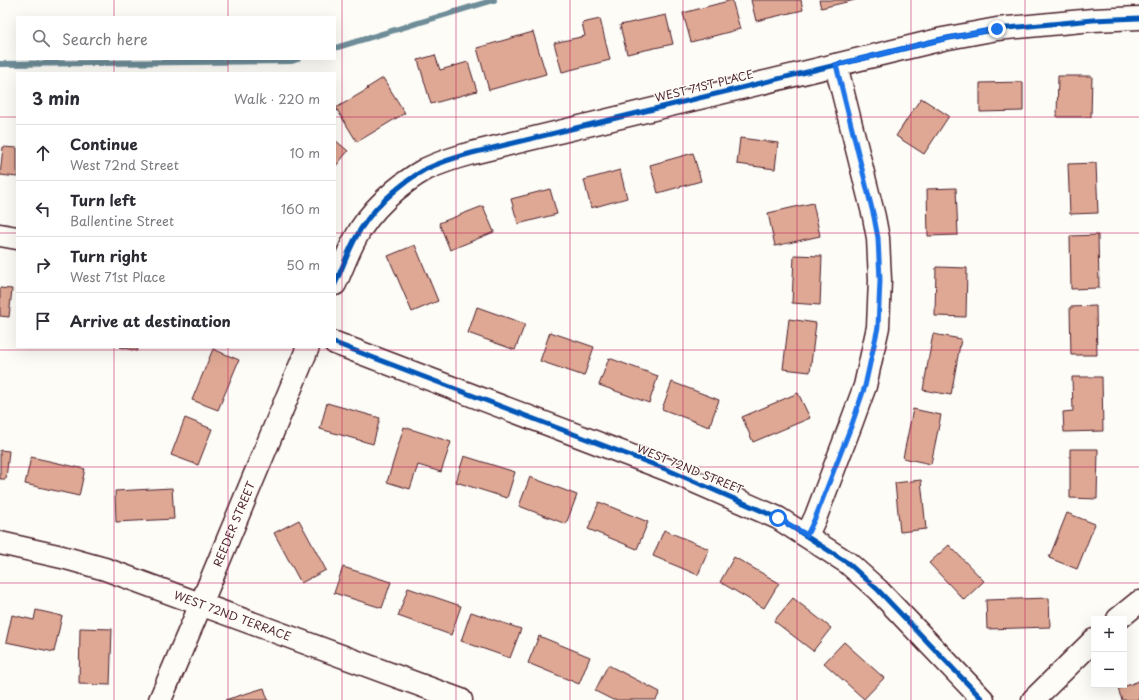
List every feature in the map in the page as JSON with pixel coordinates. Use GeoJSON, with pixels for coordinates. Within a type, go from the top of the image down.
{"type":"FeatureCollection","features":[{"type":"Feature","properties":{"kind":"street","name":"WEST 71ST PLACE"},"geometry":{"type":"LineString","coordinates":[[336,282],[355,238],[369,217],[386,199],[406,183],[426,169],[450,159],[943,39],[997,29],[1093,20],[1139,18]]}},
{"type":"Feature","properties":{"kind":"street"},"geometry":{"type":"LineString","coordinates":[[807,535],[852,424],[865,386],[878,327],[880,280],[878,238],[836,65]]}},
{"type":"Feature","properties":{"kind":"street"},"geometry":{"type":"LineString","coordinates":[[0,235],[16,238]]}},
{"type":"Feature","properties":{"kind":"street","name":"WEST 72ND STREET"},"geometry":{"type":"LineString","coordinates":[[336,343],[668,470],[778,518],[807,535],[848,563],[878,590],[983,700]]}},
{"type":"Feature","properties":{"kind":"street","name":"REEDER STREET"},"geometry":{"type":"LineString","coordinates":[[160,700],[308,348]]}},
{"type":"Feature","properties":{"kind":"street","name":"WEST 72ND TERRACE"},"geometry":{"type":"LineString","coordinates":[[0,544],[62,557],[105,569],[461,700]]}},
{"type":"Feature","properties":{"kind":"street"},"geometry":{"type":"LineString","coordinates":[[1122,616],[1139,602]]}},
{"type":"Feature","properties":{"kind":"street"},"geometry":{"type":"LineString","coordinates":[[1033,700],[1091,643]]}},
{"type":"Feature","properties":{"kind":"building"},"geometry":{"type":"Polygon","coordinates":[[[732,0],[740,29],[691,42],[683,13],[732,0]]]}},
{"type":"Feature","properties":{"kind":"building"},"geometry":{"type":"Polygon","coordinates":[[[751,0],[801,0],[803,10],[756,21],[751,0]]]}},
{"type":"Feature","properties":{"kind":"building"},"geometry":{"type":"Polygon","coordinates":[[[819,0],[855,0],[821,8],[819,0]]]}},
{"type":"Feature","properties":{"kind":"building"},"geometry":{"type":"Polygon","coordinates":[[[666,15],[673,44],[627,54],[620,25],[666,15]]]}},
{"type":"Feature","properties":{"kind":"building"},"geometry":{"type":"Polygon","coordinates":[[[600,19],[610,60],[562,72],[554,43],[585,36],[582,23],[600,19]]]}},
{"type":"Feature","properties":{"kind":"building"},"geometry":{"type":"Polygon","coordinates":[[[533,32],[546,74],[489,90],[477,48],[533,32]]]}},
{"type":"Feature","properties":{"kind":"building"},"geometry":{"type":"Polygon","coordinates":[[[435,55],[440,70],[468,62],[477,91],[431,104],[418,60],[435,55]]]}},
{"type":"Feature","properties":{"kind":"building"},"geometry":{"type":"Polygon","coordinates":[[[1058,76],[1092,76],[1091,117],[1057,117],[1058,76]]]}},
{"type":"Feature","properties":{"kind":"building"},"geometry":{"type":"Polygon","coordinates":[[[383,78],[405,113],[357,142],[336,108],[368,89],[367,88],[383,78]]]}},
{"type":"Feature","properties":{"kind":"building"},"geometry":{"type":"Polygon","coordinates":[[[1023,82],[1023,111],[980,112],[980,83],[1023,82]]]}},
{"type":"Feature","properties":{"kind":"building"},"geometry":{"type":"Polygon","coordinates":[[[921,98],[949,116],[924,154],[896,136],[921,98]]]}},
{"type":"Feature","properties":{"kind":"building"},"geometry":{"type":"Polygon","coordinates":[[[740,138],[778,143],[775,169],[737,164],[740,138]]]}},
{"type":"Feature","properties":{"kind":"building"},"geometry":{"type":"Polygon","coordinates":[[[336,141],[348,151],[336,166],[336,141]]]}},
{"type":"Feature","properties":{"kind":"building"},"geometry":{"type":"Polygon","coordinates":[[[3,147],[16,148],[16,177],[0,175],[3,147]]]}},
{"type":"Feature","properties":{"kind":"building"},"geometry":{"type":"Polygon","coordinates":[[[693,153],[701,181],[658,193],[650,165],[693,153]]]}},
{"type":"Feature","properties":{"kind":"building"},"geometry":{"type":"Polygon","coordinates":[[[1096,163],[1098,213],[1070,214],[1068,164],[1096,163]]]}},
{"type":"Feature","properties":{"kind":"building"},"geometry":{"type":"Polygon","coordinates":[[[620,170],[627,198],[591,208],[584,180],[620,170]]]}},
{"type":"Feature","properties":{"kind":"building"},"geometry":{"type":"Polygon","coordinates":[[[956,188],[958,235],[928,236],[927,189],[956,188]]]}},
{"type":"Feature","properties":{"kind":"building"},"geometry":{"type":"Polygon","coordinates":[[[550,189],[557,214],[518,224],[511,199],[550,189]]]}},
{"type":"Feature","properties":{"kind":"building"},"geometry":{"type":"Polygon","coordinates":[[[813,203],[820,236],[775,246],[768,213],[813,203]]]}},
{"type":"Feature","properties":{"kind":"building"},"geometry":{"type":"Polygon","coordinates":[[[483,206],[494,232],[450,250],[439,223],[483,206]]]}},
{"type":"Feature","properties":{"kind":"building"},"geometry":{"type":"Polygon","coordinates":[[[1098,235],[1099,288],[1071,289],[1070,236],[1098,235]]]}},
{"type":"Feature","properties":{"kind":"building"},"geometry":{"type":"Polygon","coordinates":[[[415,245],[438,301],[412,312],[388,256],[415,245]]]}},
{"type":"Feature","properties":{"kind":"building"},"geometry":{"type":"Polygon","coordinates":[[[794,255],[822,256],[820,305],[792,303],[794,255]]]}},
{"type":"Feature","properties":{"kind":"building"},"geometry":{"type":"Polygon","coordinates":[[[936,267],[967,268],[966,317],[935,316],[936,267]]]}},
{"type":"Feature","properties":{"kind":"building"},"geometry":{"type":"Polygon","coordinates":[[[0,288],[12,289],[9,317],[0,316],[0,288]]]}},
{"type":"Feature","properties":{"kind":"building"},"geometry":{"type":"Polygon","coordinates":[[[1096,306],[1097,355],[1071,355],[1070,307],[1096,306]]]}},
{"type":"Feature","properties":{"kind":"building"},"geometry":{"type":"Polygon","coordinates":[[[477,307],[525,324],[515,350],[468,333],[477,307]]]}},
{"type":"Feature","properties":{"kind":"building"},"geometry":{"type":"Polygon","coordinates":[[[789,319],[816,323],[810,372],[783,369],[789,319]]]}},
{"type":"Feature","properties":{"kind":"building"},"geometry":{"type":"Polygon","coordinates":[[[550,332],[594,347],[584,376],[540,361],[550,332]]]}},
{"type":"Feature","properties":{"kind":"building"},"geometry":{"type":"Polygon","coordinates":[[[933,334],[961,339],[951,395],[923,390],[933,334]]]}},
{"type":"Feature","properties":{"kind":"building"},"geometry":{"type":"Polygon","coordinates":[[[124,348],[138,348],[137,351],[124,348]]]}},
{"type":"Feature","properties":{"kind":"building"},"geometry":{"type":"Polygon","coordinates":[[[213,349],[239,360],[218,410],[192,400],[213,349]]]}},
{"type":"Feature","properties":{"kind":"building"},"geometry":{"type":"Polygon","coordinates":[[[609,358],[658,376],[649,403],[599,385],[609,358]]]}},
{"type":"Feature","properties":{"kind":"building"},"geometry":{"type":"Polygon","coordinates":[[[1072,377],[1102,377],[1103,431],[1064,432],[1063,412],[1073,411],[1072,377]]]}},
{"type":"Feature","properties":{"kind":"building"},"geometry":{"type":"Polygon","coordinates":[[[672,382],[719,400],[709,427],[662,409],[672,382]]]}},
{"type":"Feature","properties":{"kind":"building"},"geometry":{"type":"Polygon","coordinates":[[[798,393],[810,418],[753,442],[742,417],[798,393]]]}},
{"type":"Feature","properties":{"kind":"building"},"geometry":{"type":"Polygon","coordinates":[[[327,403],[380,418],[373,444],[320,429],[327,403]]]}},
{"type":"Feature","properties":{"kind":"building"},"geometry":{"type":"Polygon","coordinates":[[[913,409],[941,415],[931,464],[903,458],[913,409]]]}},
{"type":"Feature","properties":{"kind":"building"},"geometry":{"type":"Polygon","coordinates":[[[185,418],[212,429],[198,465],[171,455],[185,418]]]}},
{"type":"Feature","properties":{"kind":"building"},"geometry":{"type":"Polygon","coordinates":[[[404,427],[451,442],[441,472],[418,465],[410,489],[387,482],[404,427]]]}},
{"type":"Feature","properties":{"kind":"building"},"geometry":{"type":"Polygon","coordinates":[[[1070,449],[1098,449],[1097,499],[1070,498],[1070,449]]]}},
{"type":"Feature","properties":{"kind":"building"},"geometry":{"type":"Polygon","coordinates":[[[0,450],[9,451],[6,479],[0,479],[0,450]]]}},
{"type":"Feature","properties":{"kind":"building"},"geometry":{"type":"Polygon","coordinates":[[[464,456],[515,472],[507,498],[456,482],[464,456]]]}},
{"type":"Feature","properties":{"kind":"building"},"geometry":{"type":"Polygon","coordinates":[[[31,457],[85,469],[79,496],[25,484],[31,457]]]}},
{"type":"Feature","properties":{"kind":"building"},"geometry":{"type":"Polygon","coordinates":[[[530,477],[577,495],[566,524],[519,506],[530,477]]]}},
{"type":"Feature","properties":{"kind":"building"},"geometry":{"type":"Polygon","coordinates":[[[921,480],[926,529],[900,532],[895,483],[921,480]]]}},
{"type":"Feature","properties":{"kind":"building"},"geometry":{"type":"Polygon","coordinates":[[[172,488],[174,519],[116,522],[115,491],[172,488]]]}},
{"type":"Feature","properties":{"kind":"building"},"geometry":{"type":"Polygon","coordinates":[[[599,502],[648,522],[637,549],[588,529],[599,502]]]}},
{"type":"Feature","properties":{"kind":"building"},"geometry":{"type":"Polygon","coordinates":[[[1067,513],[1095,524],[1077,569],[1049,558],[1067,513]]]}},
{"type":"Feature","properties":{"kind":"building"},"geometry":{"type":"Polygon","coordinates":[[[299,520],[326,570],[301,583],[274,533],[299,520]]]}},
{"type":"Feature","properties":{"kind":"building"},"geometry":{"type":"Polygon","coordinates":[[[664,530],[709,549],[698,575],[653,556],[664,530]]]}},
{"type":"Feature","properties":{"kind":"building"},"geometry":{"type":"Polygon","coordinates":[[[949,545],[984,581],[964,600],[929,563],[949,545]]]}},
{"type":"Feature","properties":{"kind":"building"},"geometry":{"type":"Polygon","coordinates":[[[734,557],[779,583],[764,608],[720,582],[734,557]]]}},
{"type":"Feature","properties":{"kind":"building"},"geometry":{"type":"Polygon","coordinates":[[[343,567],[391,582],[382,608],[334,593],[343,567]]]}},
{"type":"Feature","properties":{"kind":"building"},"geometry":{"type":"Polygon","coordinates":[[[408,588],[461,606],[451,635],[398,616],[408,588]]]}},
{"type":"Feature","properties":{"kind":"building"},"geometry":{"type":"Polygon","coordinates":[[[793,598],[831,628],[813,651],[774,621],[793,598]]]}},
{"type":"Feature","properties":{"kind":"building"},"geometry":{"type":"Polygon","coordinates":[[[1049,598],[1050,627],[987,629],[986,600],[1049,598]]]}},
{"type":"Feature","properties":{"kind":"building"},"geometry":{"type":"Polygon","coordinates":[[[36,610],[62,616],[54,652],[6,642],[12,615],[34,620],[36,610]]]}},
{"type":"Feature","properties":{"kind":"building"},"geometry":{"type":"Polygon","coordinates":[[[471,612],[521,629],[510,658],[461,641],[471,612]]]}},
{"type":"Feature","properties":{"kind":"building"},"geometry":{"type":"Polygon","coordinates":[[[80,628],[112,629],[110,685],[79,684],[80,628]]]}},
{"type":"Feature","properties":{"kind":"building"},"geometry":{"type":"Polygon","coordinates":[[[539,636],[590,657],[579,684],[528,663],[539,636]]]}},
{"type":"Feature","properties":{"kind":"building"},"geometry":{"type":"Polygon","coordinates":[[[844,642],[884,678],[864,699],[824,663],[844,642]]]}},
{"type":"Feature","properties":{"kind":"building"},"geometry":{"type":"Polygon","coordinates":[[[608,665],[660,692],[656,700],[613,700],[595,691],[608,665]]]}},
{"type":"Feature","properties":{"kind":"building"},"geometry":{"type":"Polygon","coordinates":[[[1139,681],[1139,700],[1122,700],[1118,689],[1127,688],[1127,686],[1139,681]]]}},
{"type":"Feature","properties":{"kind":"building"},"geometry":{"type":"Polygon","coordinates":[[[264,688],[268,700],[225,700],[264,688]]]}},
{"type":"Feature","properties":{"kind":"waterway"},"geometry":{"type":"LineString","coordinates":[[336,48],[494,0]]}},
{"type":"Feature","properties":{"kind":"waterway"},"geometry":{"type":"LineString","coordinates":[[0,64],[295,60]]}},
{"type":"Feature","properties":{"kind":"cycle path"},"geometry":{"type":"LineString","coordinates":[[336,282],[355,239],[368,218],[376,209],[405,182],[426,169],[449,160],[472,153],[943,39],[997,29],[1093,20],[1139,18]]}},
{"type":"Feature","properties":{"kind":"cycle path"},"geometry":{"type":"LineString","coordinates":[[336,343],[668,470],[778,518],[848,563],[878,590],[983,700]]}},
{"type":"Feature","properties":{"kind":"route"},"geometry":{"type":"LineString","coordinates":[[778,518],[807,535],[816,516],[852,424],[865,386],[878,327],[880,280],[878,238],[836,65],[943,39],[997,29]]}}]}
